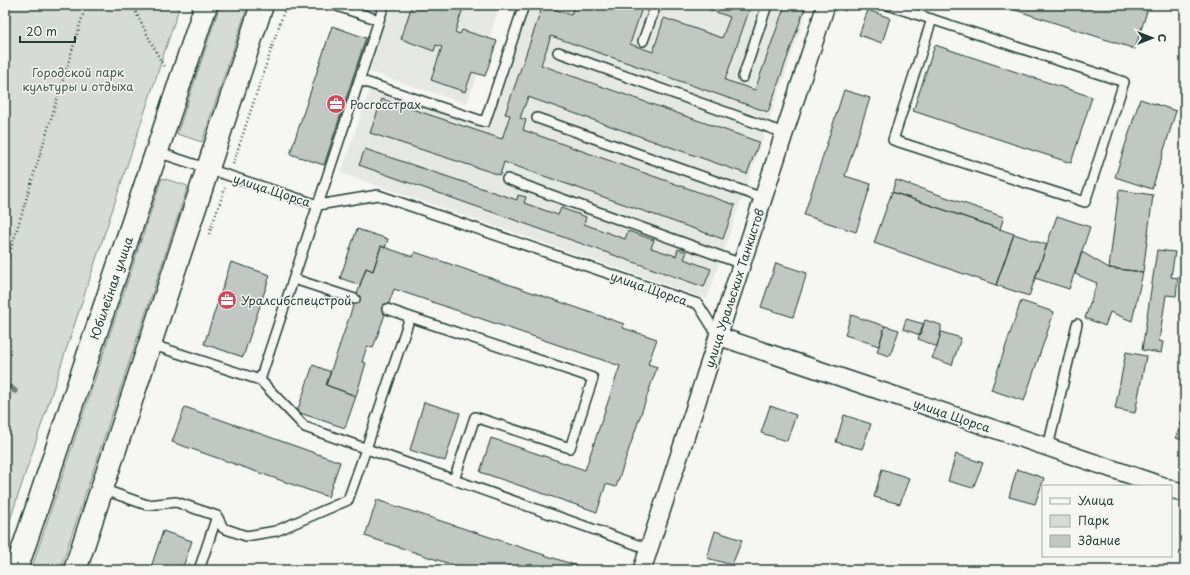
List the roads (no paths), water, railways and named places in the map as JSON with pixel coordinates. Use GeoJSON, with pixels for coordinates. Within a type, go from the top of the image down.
{"type":"FeatureCollection","features":[{"type":"Feature","properties":{"kind":"main road","name":"Юбилейная улица"},"geometry":{"type":"LineString","coordinates":[[16,570],[206,5]]}},
{"type":"Feature","properties":{"kind":"main road"},"geometry":{"type":"LineString","coordinates":[[75,570],[262,5]]}},
{"type":"Feature","properties":{"kind":"street","name":"улица Уральских Танкистов"},"geometry":{"type":"LineString","coordinates":[[645,569],[649,549],[826,5]]}},
{"type":"Feature","properties":{"kind":"street","name":"улица Щорса"},"geometry":{"type":"LineString","coordinates":[[718,336],[1160,485]]}},
{"type":"Feature","properties":{"kind":"street"},"geometry":{"type":"LineString","coordinates":[[1172,489],[1185,493]]}},
{"type":"Feature","properties":{"kind":"lane"},"geometry":{"type":"LineString","coordinates":[[334,5],[379,20]]}},
{"type":"Feature","properties":{"kind":"lane"},"geometry":{"type":"LineString","coordinates":[[260,380],[384,5]]}},
{"type":"Feature","properties":{"kind":"lane"},"geometry":{"type":"LineString","coordinates":[[360,80],[485,122],[524,5]]}},
{"type":"Feature","properties":{"kind":"lane"},"geometry":{"type":"LineString","coordinates":[[643,41],[656,5]]}},
{"type":"Feature","properties":{"kind":"lane"},"geometry":{"type":"LineString","coordinates":[[743,77],[767,5]]}},
{"type":"Feature","properties":{"kind":"lane"},"geometry":{"type":"LineString","coordinates":[[888,5],[1124,82],[1086,202],[894,140],[932,20]]}},
{"type":"Feature","properties":{"kind":"lane"},"geometry":{"type":"LineString","coordinates":[[558,52],[784,133]]}},
{"type":"Feature","properties":{"kind":"lane"},"geometry":{"type":"LineString","coordinates":[[537,118],[763,198]]}},
{"type":"Feature","properties":{"kind":"lane","name":"улица Щорса"},"geometry":{"type":"LineString","coordinates":[[157,152],[318,205],[378,195],[698,304],[718,336]]}},
{"type":"Feature","properties":{"kind":"lane"},"geometry":{"type":"LineString","coordinates":[[507,179],[742,264]]}},
{"type":"Feature","properties":{"kind":"lane"},"geometry":{"type":"LineString","coordinates":[[294,279],[355,299]]}},
{"type":"Feature","properties":{"kind":"lane"},"geometry":{"type":"LineString","coordinates":[[386,309],[593,378],[570,448],[475,417],[454,480]]}},
{"type":"Feature","properties":{"kind":"lane"},"geometry":{"type":"LineString","coordinates":[[102,490],[148,505],[176,502],[217,516],[223,528],[246,536],[276,531],[348,500],[410,317]]}},
{"type":"Feature","properties":{"kind":"lane"},"geometry":{"type":"LineString","coordinates":[[1048,447],[1077,324]]}},
{"type":"Feature","properties":{"kind":"lane"},"geometry":{"type":"LineString","coordinates":[[150,344],[260,380],[305,427],[649,549]]}},
{"type":"Feature","properties":{"kind":"lane"},"geometry":{"type":"LineString","coordinates":[[199,570],[217,516]]}},
{"type":"Feature","properties":{"kind":"waterway"},"geometry":{"type":"LineString","coordinates":[[5,383],[15,391]]}},
{"type":"Feature","properties":{"kind":"place","name":"Росгосстрах"},"geometry":{"type":"Point","coordinates":[336,104]}},
{"type":"Feature","properties":{"kind":"place","name":"Уралсибспецстрой"},"geometry":{"type":"Point","coordinates":[227,300]}},
{"type":"Feature","properties":{"kind":"park label","name":"Городской парк культуры и отдыха"},"geometry":{"type":"Point","coordinates":[78,79]}}]}
